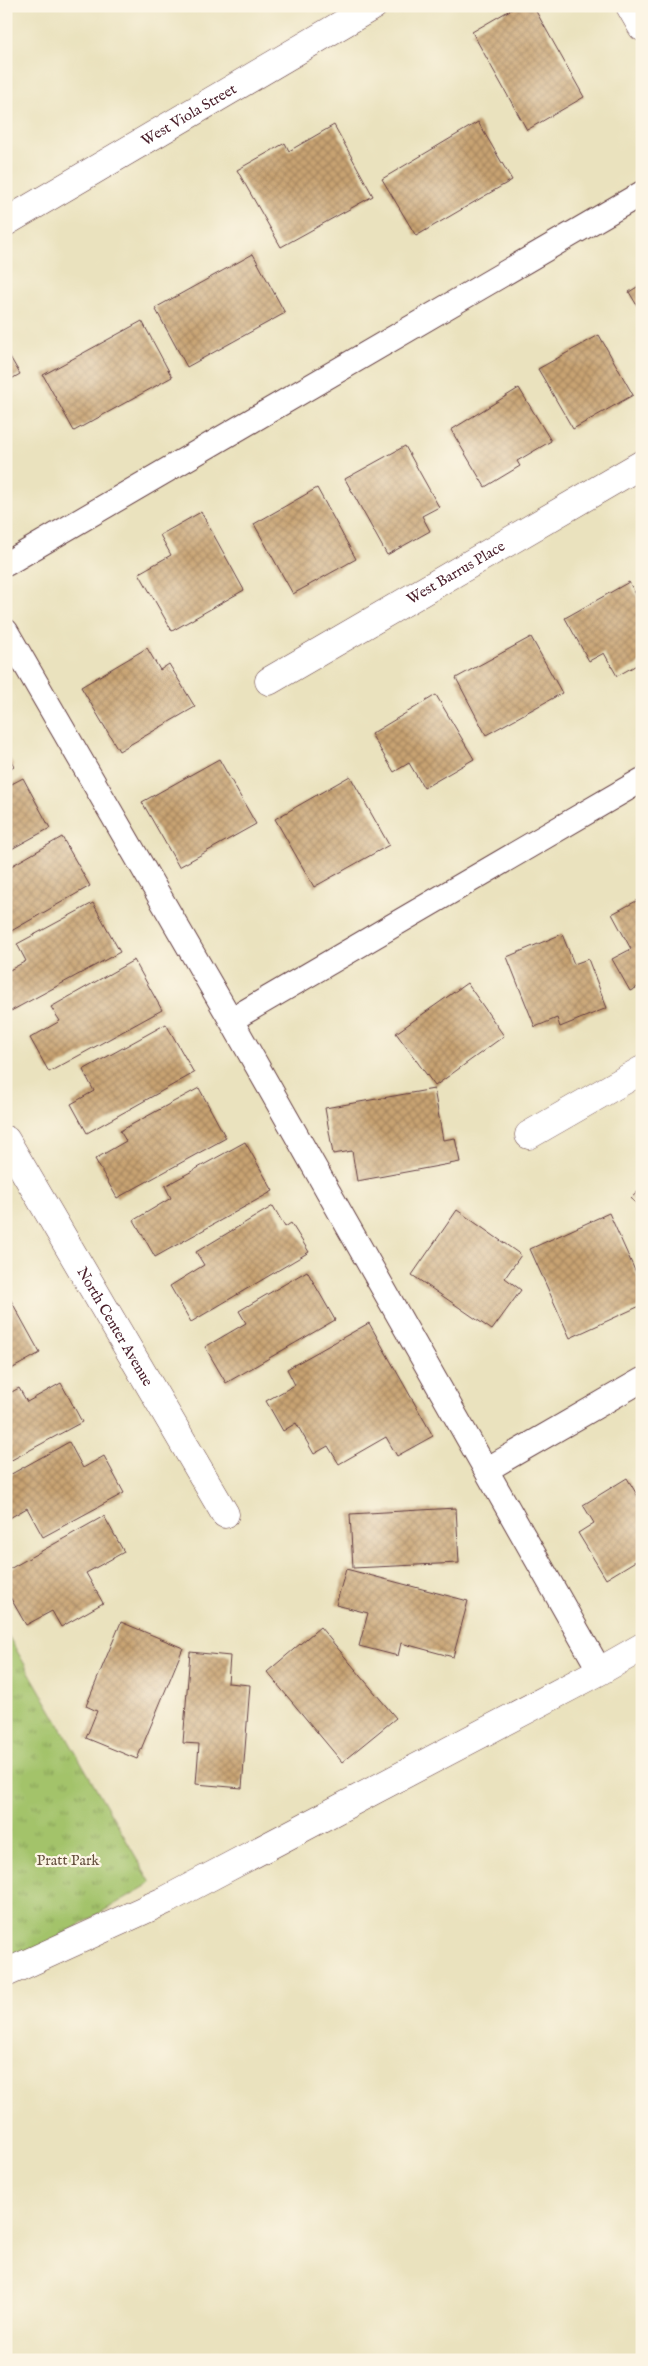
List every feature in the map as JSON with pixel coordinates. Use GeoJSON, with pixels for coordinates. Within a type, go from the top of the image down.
{"type":"FeatureCollection","features":[{"type":"Feature","properties":{"kind":"street","name":"West Viola Street"},"geometry":{"type":"LineString","coordinates":[[6,222],[373,6]]}},
{"type":"Feature","properties":{"kind":"street"},"geometry":{"type":"LineString","coordinates":[[630,6],[642,27]]}},
{"type":"Feature","properties":{"kind":"street","name":"West Barrus Place"},"geometry":{"type":"LineString","coordinates":[[269,681],[642,464]]}},
{"type":"Feature","properties":{"kind":"street"},"geometry":{"type":"LineString","coordinates":[[529,1135],[642,1070]]}},
{"type":"Feature","properties":{"kind":"street","name":"North Center Avenue"},"geometry":{"type":"LineString","coordinates":[[6,1140],[225,1514]]}},
{"type":"Feature","properties":{"kind":"street"},"geometry":{"type":"LineString","coordinates":[[6,1973],[166,1900],[642,1647]]}},
{"type":"Feature","properties":{"kind":"lane"},"geometry":{"type":"LineString","coordinates":[[6,564],[642,193]]}},
{"type":"Feature","properties":{"kind":"lane"},"geometry":{"type":"LineString","coordinates":[[6,631],[232,1020],[600,1671]]}},
{"type":"Feature","properties":{"kind":"lane"},"geometry":{"type":"LineString","coordinates":[[232,1020],[642,780]]}},
{"type":"Feature","properties":{"kind":"lane"},"geometry":{"type":"LineString","coordinates":[[486,1470],[642,1380]]}},
{"type":"Feature","properties":{"kind":"green space","name":"Pratt Park"},"geometry":{"type":"Polygon","coordinates":[[[6,1632],[151,1883],[6,1968],[6,1632]]]}},
{"type":"Feature","properties":{"kind":"building"},"geometry":{"type":"Polygon","coordinates":[[[517,6],[533,6],[584,97],[527,130],[472,32],[517,6]]]}},
{"type":"Feature","properties":{"kind":"building"},"geometry":{"type":"Polygon","coordinates":[[[478,122],[512,180],[416,236],[382,179],[478,122]]]}},
{"type":"Feature","properties":{"kind":"building"},"geometry":{"type":"Polygon","coordinates":[[[334,125],[373,196],[281,247],[237,170],[285,143],[289,151],[334,125]]]}},
{"type":"Feature","properties":{"kind":"building"},"geometry":{"type":"Polygon","coordinates":[[[253,254],[285,313],[187,367],[155,308],[253,254]]]}},
{"type":"Feature","properties":{"kind":"building"},"geometry":{"type":"Polygon","coordinates":[[[642,284],[642,314],[629,292],[642,284]]]}},
{"type":"Feature","properties":{"kind":"building"},"geometry":{"type":"Polygon","coordinates":[[[142,321],[172,377],[74,431],[43,375],[142,321]]]}},
{"type":"Feature","properties":{"kind":"building"},"geometry":{"type":"Polygon","coordinates":[[[599,335],[633,395],[573,429],[538,369],[599,335]]]}},
{"type":"Feature","properties":{"kind":"building"},"geometry":{"type":"Polygon","coordinates":[[[6,350],[20,374],[6,382],[6,350]]]}},
{"type":"Feature","properties":{"kind":"building"},"geometry":{"type":"Polygon","coordinates":[[[519,388],[551,441],[517,461],[520,466],[485,487],[451,430],[519,388]]]}},
{"type":"Feature","properties":{"kind":"building"},"geometry":{"type":"Polygon","coordinates":[[[405,446],[439,507],[422,516],[430,531],[387,555],[345,479],[405,446]]]}},
{"type":"Feature","properties":{"kind":"building"},"geometry":{"type":"Polygon","coordinates":[[[317,488],[356,559],[293,594],[254,524],[317,488]]]}},
{"type":"Feature","properties":{"kind":"building"},"geometry":{"type":"Polygon","coordinates":[[[201,512],[244,590],[172,631],[139,573],[171,555],[160,535],[201,512]]]}},
{"type":"Feature","properties":{"kind":"building"},"geometry":{"type":"Polygon","coordinates":[[[629,582],[642,605],[642,662],[617,676],[604,653],[589,661],[565,618],[629,582]]]}},
{"type":"Feature","properties":{"kind":"building"},"geometry":{"type":"Polygon","coordinates":[[[531,637],[562,693],[486,735],[456,678],[531,637]]]}},
{"type":"Feature","properties":{"kind":"building"},"geometry":{"type":"Polygon","coordinates":[[[147,648],[160,670],[169,664],[195,707],[119,751],[81,687],[147,648]]]}},
{"type":"Feature","properties":{"kind":"building"},"geometry":{"type":"Polygon","coordinates":[[[436,695],[474,759],[424,788],[409,763],[394,772],[371,734],[436,695]]]}},
{"type":"Feature","properties":{"kind":"building"},"geometry":{"type":"Polygon","coordinates":[[[6,752],[14,766],[6,771],[6,752]]]}},
{"type":"Feature","properties":{"kind":"building"},"geometry":{"type":"Polygon","coordinates":[[[219,759],[256,824],[179,867],[142,802],[219,759]]]}},
{"type":"Feature","properties":{"kind":"building"},"geometry":{"type":"Polygon","coordinates":[[[350,776],[389,845],[314,887],[275,819],[350,776]]]}},
{"type":"Feature","properties":{"kind":"building"},"geometry":{"type":"Polygon","coordinates":[[[23,778],[50,828],[6,852],[6,787],[23,778]]]}},
{"type":"Feature","properties":{"kind":"building"},"geometry":{"type":"Polygon","coordinates":[[[62,837],[90,886],[6,934],[6,869],[62,837]]]}},
{"type":"Feature","properties":{"kind":"building"},"geometry":{"type":"Polygon","coordinates":[[[642,898],[642,985],[630,991],[612,959],[631,949],[612,914],[642,898]]]}},
{"type":"Feature","properties":{"kind":"building"},"geometry":{"type":"Polygon","coordinates":[[[93,903],[120,952],[11,1011],[6,1003],[6,972],[26,961],[17,944],[93,903]]]}},
{"type":"Feature","properties":{"kind":"building"},"geometry":{"type":"Polygon","coordinates":[[[562,934],[574,964],[588,959],[607,1008],[560,1027],[557,1018],[535,1027],[507,957],[562,934]]]}},
{"type":"Feature","properties":{"kind":"building"},"geometry":{"type":"Polygon","coordinates":[[[134,960],[162,1010],[49,1072],[30,1038],[60,1021],[51,1007],[134,960]]]}},
{"type":"Feature","properties":{"kind":"building"},"geometry":{"type":"Polygon","coordinates":[[[467,983],[504,1036],[435,1086],[396,1033],[467,983]]]}},
{"type":"Feature","properties":{"kind":"building"},"geometry":{"type":"Polygon","coordinates":[[[166,1024],[194,1073],[87,1133],[71,1104],[94,1091],[83,1070],[166,1024]]]}},
{"type":"Feature","properties":{"kind":"building"},"geometry":{"type":"Polygon","coordinates":[[[199,1088],[226,1138],[117,1198],[95,1159],[126,1141],[120,1131],[199,1088]]]}},
{"type":"Feature","properties":{"kind":"building"},"geometry":{"type":"Polygon","coordinates":[[[434,1089],[443,1140],[455,1138],[460,1162],[357,1181],[352,1151],[333,1154],[325,1108],[434,1089]]]}},
{"type":"Feature","properties":{"kind":"building"},"geometry":{"type":"Polygon","coordinates":[[[245,1142],[273,1191],[155,1257],[134,1220],[171,1198],[165,1186],[245,1142]]]}},
{"type":"Feature","properties":{"kind":"building"},"geometry":{"type":"Polygon","coordinates":[[[642,1188],[642,1210],[631,1198],[642,1188]]]}},
{"type":"Feature","properties":{"kind":"building"},"geometry":{"type":"Polygon","coordinates":[[[273,1206],[285,1227],[291,1223],[309,1252],[191,1322],[170,1286],[204,1265],[196,1252],[273,1206]]]}},
{"type":"Feature","properties":{"kind":"building"},"geometry":{"type":"Polygon","coordinates":[[[457,1210],[521,1255],[505,1278],[521,1290],[492,1330],[412,1275],[457,1210]]]}},
{"type":"Feature","properties":{"kind":"building"},"geometry":{"type":"Polygon","coordinates":[[[609,1213],[642,1286],[642,1305],[570,1338],[530,1249],[609,1213]]]}},
{"type":"Feature","properties":{"kind":"building"},"geometry":{"type":"Polygon","coordinates":[[[307,1271],[335,1320],[226,1383],[205,1347],[246,1323],[239,1311],[307,1271]]]}},
{"type":"Feature","properties":{"kind":"building"},"geometry":{"type":"Polygon","coordinates":[[[8,1295],[40,1353],[6,1372],[6,1296],[8,1295]]]}},
{"type":"Feature","properties":{"kind":"building"},"geometry":{"type":"Polygon","coordinates":[[[369,1323],[433,1436],[397,1456],[386,1437],[339,1464],[328,1446],[314,1454],[296,1423],[283,1431],[266,1401],[295,1385],[287,1369],[369,1323]]]}},
{"type":"Feature","properties":{"kind":"building"},"geometry":{"type":"Polygon","coordinates":[[[61,1383],[82,1422],[6,1463],[6,1395],[19,1388],[27,1402],[61,1383]]]}},
{"type":"Feature","properties":{"kind":"building"},"geometry":{"type":"Polygon","coordinates":[[[69,1442],[83,1468],[104,1456],[124,1493],[43,1537],[27,1508],[6,1520],[6,1477],[69,1442]]]}},
{"type":"Feature","properties":{"kind":"building"},"geometry":{"type":"Polygon","coordinates":[[[627,1478],[642,1503],[642,1557],[606,1579],[578,1533],[594,1523],[583,1505],[627,1478]]]}},
{"type":"Feature","properties":{"kind":"building"},"geometry":{"type":"Polygon","coordinates":[[[456,1508],[459,1563],[353,1568],[350,1514],[456,1508]]]}},
{"type":"Feature","properties":{"kind":"building"},"geometry":{"type":"Polygon","coordinates":[[[104,1516],[124,1552],[86,1573],[103,1603],[61,1627],[52,1611],[26,1625],[6,1590],[6,1571],[104,1516]]]}},
{"type":"Feature","properties":{"kind":"building"},"geometry":{"type":"Polygon","coordinates":[[[346,1569],[468,1601],[453,1657],[401,1643],[398,1656],[359,1646],[368,1613],[336,1605],[346,1569]]]}},
{"type":"Feature","properties":{"kind":"building"},"geometry":{"type":"Polygon","coordinates":[[[121,1622],[183,1648],[137,1759],[86,1738],[97,1711],[86,1706],[121,1622]]]}},
{"type":"Feature","properties":{"kind":"building"},"geometry":{"type":"Polygon","coordinates":[[[320,1627],[396,1718],[342,1762],[267,1672],[320,1627]]]}},
{"type":"Feature","properties":{"kind":"building"},"geometry":{"type":"Polygon","coordinates":[[[190,1652],[230,1656],[228,1683],[250,1685],[242,1788],[196,1784],[199,1744],[183,1743],[190,1652]]]}}]}
